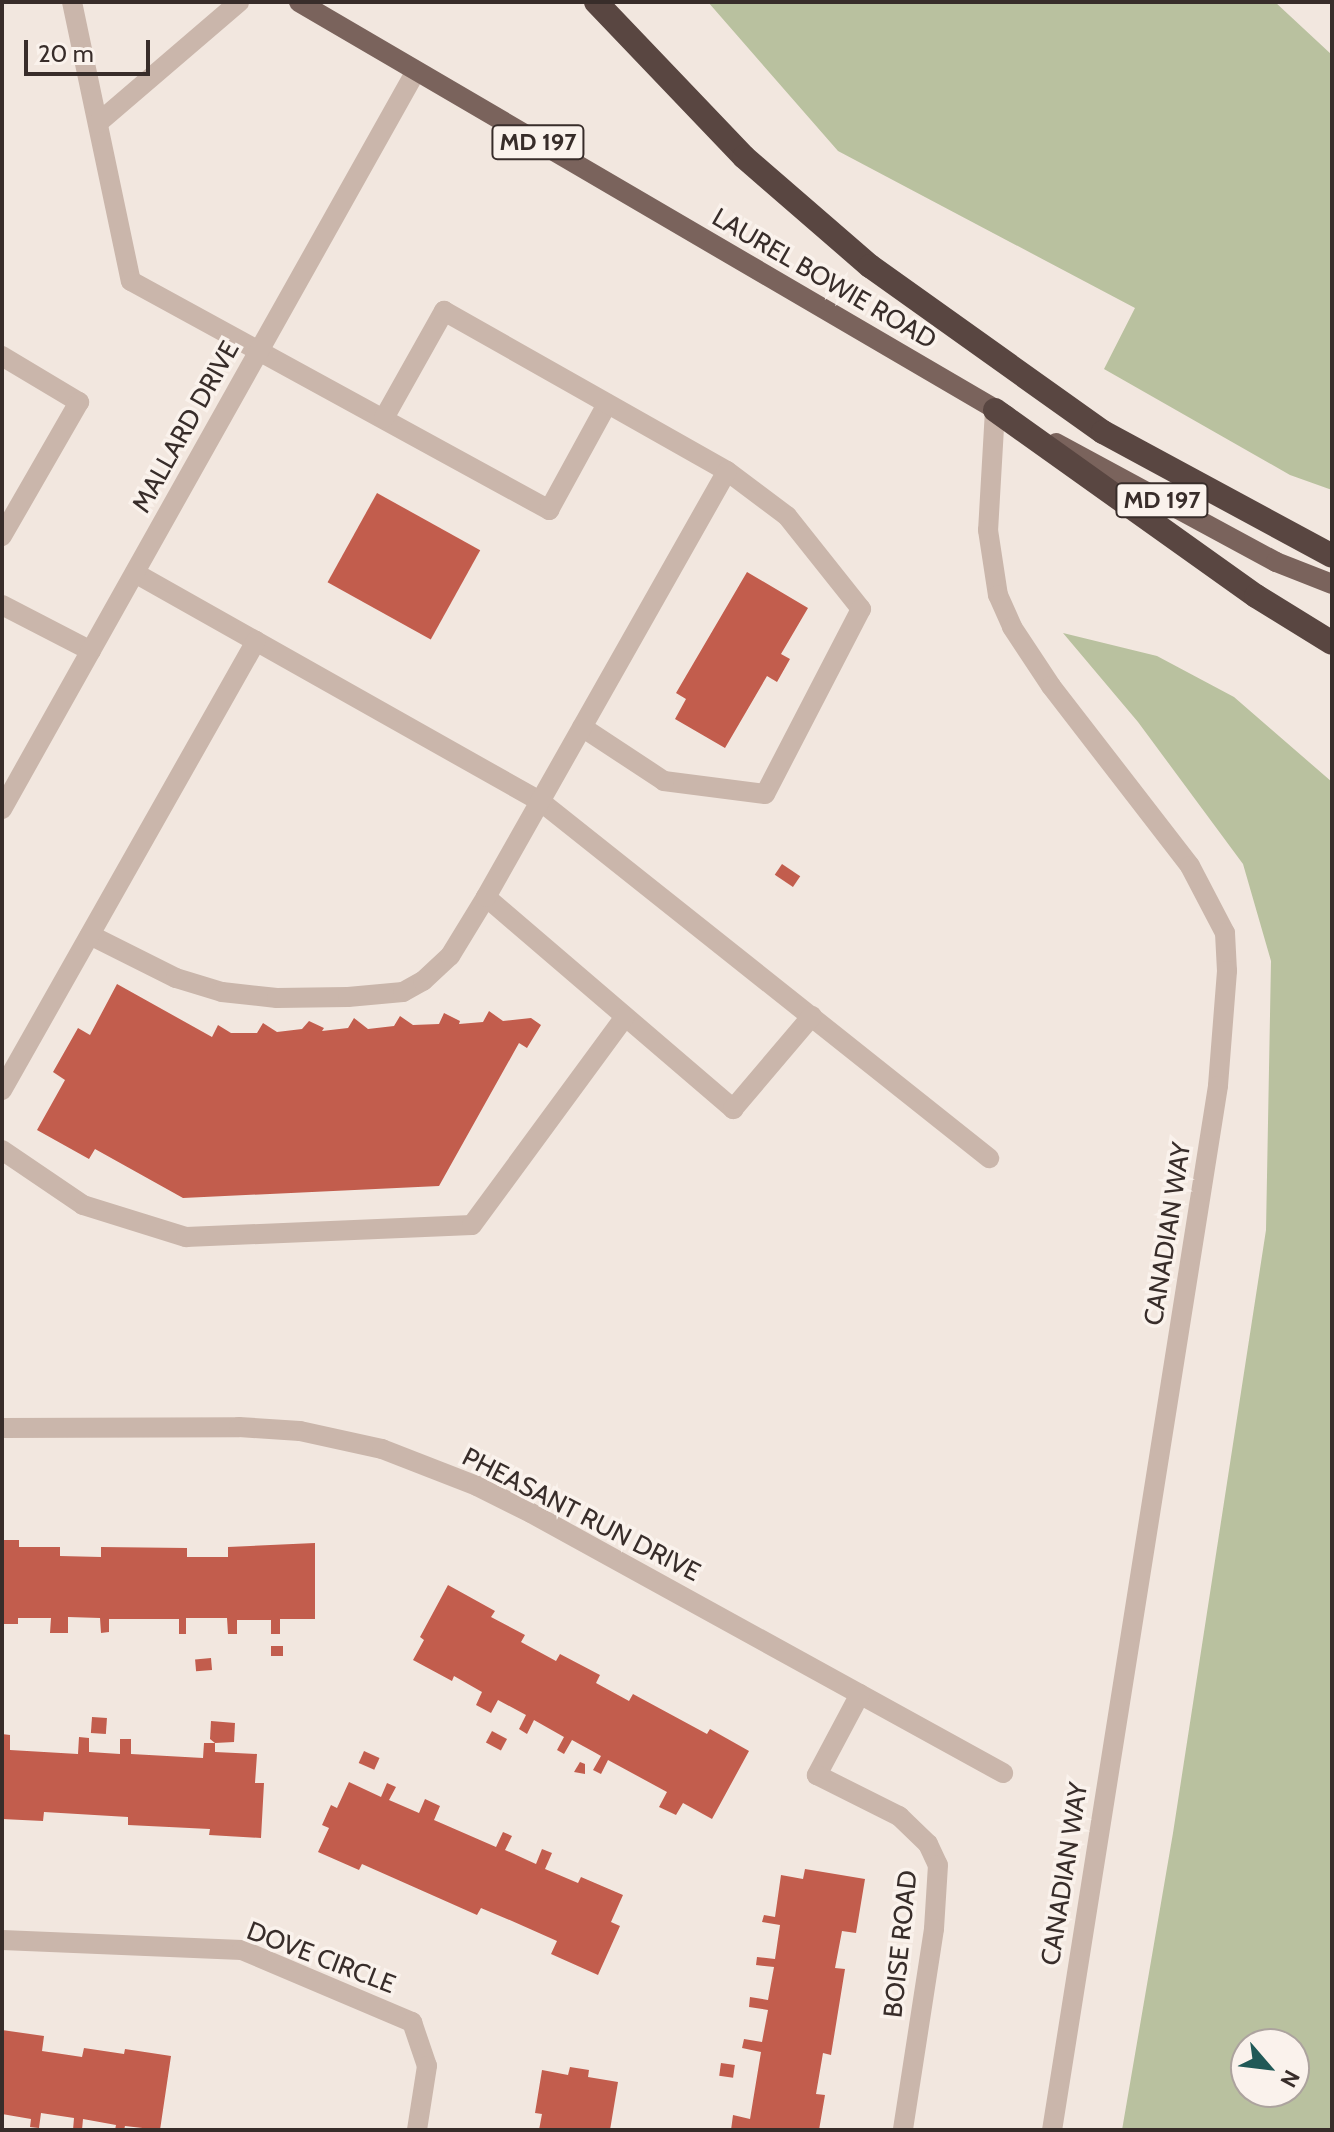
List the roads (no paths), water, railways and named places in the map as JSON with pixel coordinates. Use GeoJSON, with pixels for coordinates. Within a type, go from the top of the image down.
{"type":"FeatureCollection","features":[{"type":"Feature","properties":{"kind":"highway"},"geometry":{"type":"LineString","coordinates":[[596,2],[744,157],[870,266],[1103,432],[1332,556]]}},
{"type":"Feature","properties":{"kind":"highway"},"geometry":{"type":"LineString","coordinates":[[995,410],[1256,596],[1332,643]]}},
{"type":"Feature","properties":{"kind":"main road","name":"LAUREL BOWIE ROAD"},"geometry":{"type":"LineString","coordinates":[[299,2],[995,410],[1276,562],[1332,584]]}},
{"type":"Feature","properties":{"kind":"street"},"geometry":{"type":"LineString","coordinates":[[72,2],[131,281],[549,510],[607,404]]}},
{"type":"Feature","properties":{"kind":"street"},"geometry":{"type":"LineString","coordinates":[[98,123],[239,2]]}},
{"type":"Feature","properties":{"kind":"street","name":"MALLARD DRIVE"},"geometry":{"type":"LineString","coordinates":[[2,809],[416,71]]}},
{"type":"Feature","properties":{"kind":"street"},"geometry":{"type":"LineString","coordinates":[[384,418],[444,311],[727,471],[787,516],[861,609],[765,794],[664,781],[582,727]]}},
{"type":"Feature","properties":{"kind":"street"},"geometry":{"type":"LineString","coordinates":[[2,356],[79,402],[2,536]]}},
{"type":"Feature","properties":{"kind":"street","name":"CANADIAN WAY"},"geometry":{"type":"LineString","coordinates":[[995,410],[988,530],[998,595],[1012,627],[1051,686],[1190,866],[1225,933],[1227,971],[1218,1086],[1052,2130]]}},
{"type":"Feature","properties":{"kind":"street"},"geometry":{"type":"LineString","coordinates":[[90,935],[176,978],[222,992],[277,998],[389,993],[403,992],[423,981],[450,956],[486,897],[727,471]]}},
{"type":"Feature","properties":{"kind":"street"},"geometry":{"type":"LineString","coordinates":[[135,573],[540,801],[989,1158]]}},
{"type":"Feature","properties":{"kind":"street"},"geometry":{"type":"LineString","coordinates":[[2,605],[91,651]]}},
{"type":"Feature","properties":{"kind":"street"},"geometry":{"type":"LineString","coordinates":[[2,1090],[256,641]]}},
{"type":"Feature","properties":{"kind":"street"},"geometry":{"type":"LineString","coordinates":[[486,897],[733,1109],[812,1016]]}},
{"type":"Feature","properties":{"kind":"street"},"geometry":{"type":"LineString","coordinates":[[2,1150],[83,1205],[186,1237],[472,1225],[625,1017]]}},
{"type":"Feature","properties":{"kind":"street","name":"PHEASANT RUN DRIVE"},"geometry":{"type":"LineString","coordinates":[[2,1428],[239,1427],[300,1431],[382,1449],[477,1486],[531,1513],[1003,1773]]}},
{"type":"Feature","properties":{"kind":"street","name":"BOISE ROAD"},"geometry":{"type":"LineString","coordinates":[[860,1694],[817,1775],[899,1816],[928,1844],[938,1865],[934,1929],[903,2130]]}},
{"type":"Feature","properties":{"kind":"street","name":"DOVE CIRCLE"},"geometry":{"type":"LineString","coordinates":[[2,1940],[242,1950],[412,2022],[427,2066],[417,2130]]}}]}
